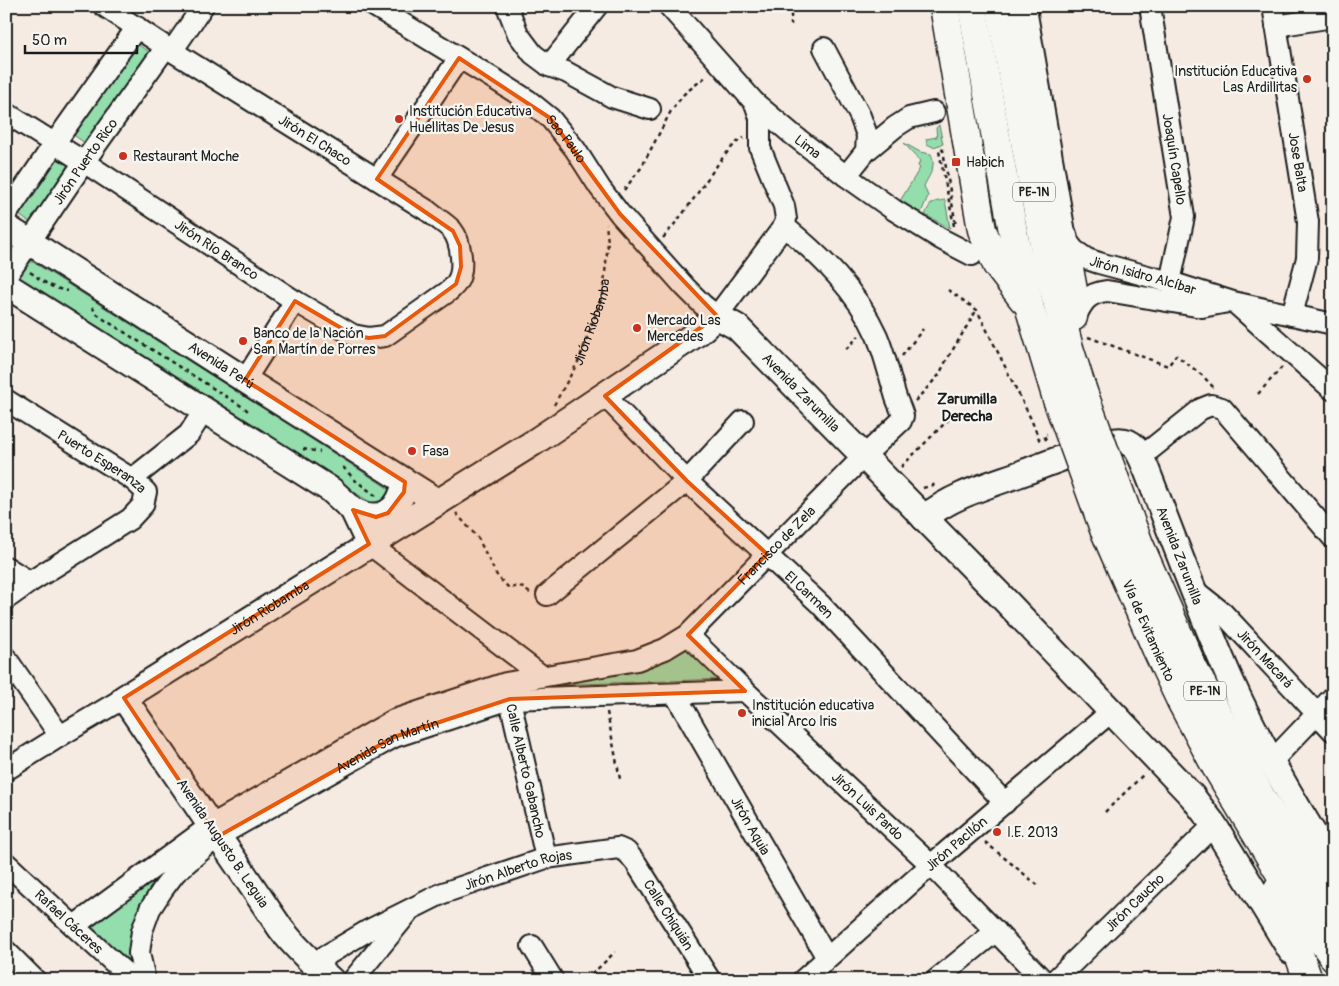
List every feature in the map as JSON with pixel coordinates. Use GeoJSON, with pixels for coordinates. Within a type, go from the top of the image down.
{"type":"FeatureCollection","features":[{"type":"Feature","properties":{"kind":"highway"},"geometry":{"type":"LineString","coordinates":[[944,6],[982,230],[997,265],[1030,308]]}},
{"type":"Feature","properties":{"kind":"highway","name":"PE-1N"},"geometry":{"type":"LineString","coordinates":[[1000,6],[1048,266],[1071,334]]}},
{"type":"Feature","properties":{"kind":"highway","name":"PE-1N"},"geometry":{"type":"LineString","coordinates":[[974,17],[1014,237],[1030,308]]}},
{"type":"Feature","properties":{"kind":"highway"},"geometry":{"type":"LineString","coordinates":[[1063,236],[1075,302],[1071,334]]}},
{"type":"Feature","properties":{"kind":"highway","name":"Vía de Evitamiento"},"geometry":{"type":"LineString","coordinates":[[1030,308],[1056,399],[1104,528],[1180,700],[1215,765],[1270,859],[1313,928],[1333,956]]}},
{"type":"Feature","properties":{"kind":"highway","name":"Vía de Evitamiento"},"geometry":{"type":"LineString","coordinates":[[1071,334],[1082,389],[1129,518],[1193,668],[1262,799],[1333,909]]}},
{"type":"Feature","properties":{"kind":"highway"},"geometry":{"type":"LineString","coordinates":[[1297,855],[1326,875],[1333,883]]}},
{"type":"Feature","properties":{"kind":"highway"},"geometry":{"type":"LineString","coordinates":[[1270,859],[1306,979]]}},
{"type":"Feature","properties":{"kind":"main road"},"geometry":{"type":"LineString","coordinates":[[1023,6],[1063,236]]}},
{"type":"Feature","properties":{"kind":"main road","name":"Avenida Perú"},"geometry":{"type":"LineString","coordinates":[[6,227],[405,482],[440,500]]}},
{"type":"Feature","properties":{"kind":"main road"},"geometry":{"type":"LineString","coordinates":[[6,285],[331,490],[353,510],[362,515],[376,517],[388,513],[398,504],[404,492],[405,482]]}},
{"type":"Feature","properties":{"kind":"main road","name":"Jirón Riobamba"},"geometry":{"type":"LineString","coordinates":[[124,698],[533,443],[699,332],[717,316]]}},
{"type":"Feature","properties":{"kind":"main road","name":"Avenida Zarumilla"},"geometry":{"type":"LineString","coordinates":[[717,316],[738,327],[1192,796],[1214,825],[1306,979]]}},
{"type":"Feature","properties":{"kind":"main road","name":"Avenida Zarumilla"},"geometry":{"type":"LineString","coordinates":[[924,518],[940,506],[966,493],[1111,442],[1122,440],[1130,443],[1137,449],[1141,457],[1230,679],[1271,762],[1299,812],[1333,865]]}},
{"type":"Feature","properties":{"kind":"main road"},"geometry":{"type":"LineString","coordinates":[[353,510],[369,544]]}},
{"type":"Feature","properties":{"kind":"main road","name":"Avenida Augusto B. Leguia"},"geometry":{"type":"LineString","coordinates":[[124,698],[281,929],[296,948],[331,980]]}},
{"type":"Feature","properties":{"kind":"street","name":"Jirón El Chaco"},"geometry":{"type":"LineString","coordinates":[[104,6],[169,49],[428,210],[451,229],[460,246],[461,268],[458,281],[449,291],[434,302]]}},
{"type":"Feature","properties":{"kind":"street","name":"Jirón Puerto Rico"},"geometry":{"type":"LineString","coordinates":[[6,277],[84,162],[203,6]]}},
{"type":"Feature","properties":{"kind":"street","name":"Sao Paulo"},"geometry":{"type":"LineString","coordinates":[[374,6],[529,101],[550,118],[575,149],[612,204],[703,305],[717,316]]}},
{"type":"Feature","properties":{"kind":"street"},"geometry":{"type":"LineString","coordinates":[[508,6],[518,34],[533,54],[549,66],[566,72],[612,97],[650,109]]}},
{"type":"Feature","properties":{"kind":"street"},"geometry":{"type":"LineString","coordinates":[[549,66],[598,6]]}},
{"type":"Feature","properties":{"kind":"street","name":"Lima"},"geometry":{"type":"LineString","coordinates":[[670,6],[755,103],[793,135],[846,176],[913,222],[972,255]]}},
{"type":"Feature","properties":{"kind":"street","name":"Joaquín Capello"},"geometry":{"type":"LineString","coordinates":[[1150,6],[1184,217],[1170,282]]}},
{"type":"Feature","properties":{"kind":"street","name":"Jose Balta"},"geometry":{"type":"LineString","coordinates":[[1273,6],[1308,222],[1307,258],[1292,315]]}},
{"type":"Feature","properties":{"kind":"street"},"geometry":{"type":"LineString","coordinates":[[1276,26],[1333,17]]}},
{"type":"Feature","properties":{"kind":"street"},"geometry":{"type":"LineString","coordinates":[[6,215],[137,27]]}},
{"type":"Feature","properties":{"kind":"street"},"geometry":{"type":"LineString","coordinates":[[824,48],[860,116],[867,135],[866,151]]}},
{"type":"Feature","properties":{"kind":"street"},"geometry":{"type":"LineString","coordinates":[[377,179],[459,58]]}},
{"type":"Feature","properties":{"kind":"street"},"geometry":{"type":"LineString","coordinates":[[717,316],[784,226],[786,219],[784,206],[760,148],[760,118],[755,103]]}},
{"type":"Feature","properties":{"kind":"street"},"geometry":{"type":"LineString","coordinates":[[846,176],[866,151],[895,127],[909,118],[934,112]]}},
{"type":"Feature","properties":{"kind":"street","name":"Jirón Río Branco"},"geometry":{"type":"LineString","coordinates":[[6,114],[84,162],[295,301],[353,334],[369,338],[385,336],[434,302]]}},
{"type":"Feature","properties":{"kind":"street"},"geometry":{"type":"LineString","coordinates":[[784,226],[825,262],[849,290],[872,325],[881,346],[903,416]]}},
{"type":"Feature","properties":{"kind":"street","name":"Jirón Isidro Alcíbar"},"geometry":{"type":"LineString","coordinates":[[1063,236],[1074,250],[1087,259],[1233,302],[1333,324]]}},
{"type":"Feature","properties":{"kind":"street","name":"Jirón Isidro Alcíbar"},"geometry":{"type":"LineString","coordinates":[[1071,334],[1082,305],[1089,296],[1097,292],[1107,291],[1202,307],[1233,302]]}},
{"type":"Feature","properties":{"kind":"street"},"geometry":{"type":"LineString","coordinates":[[245,380],[295,301]]}},
{"type":"Feature","properties":{"kind":"street"},"geometry":{"type":"LineString","coordinates":[[1233,302],[1333,390]]}},
{"type":"Feature","properties":{"kind":"street","name":"El Carmen"},"geometry":{"type":"LineString","coordinates":[[605,396],[687,481],[820,604],[1005,803]]}},
{"type":"Feature","properties":{"kind":"street","name":"Puerto Esperanza"},"geometry":{"type":"LineString","coordinates":[[6,400],[132,479],[146,492],[142,505],[130,519],[6,599]]}},
{"type":"Feature","properties":{"kind":"street"},"geometry":{"type":"LineString","coordinates":[[1141,457],[1201,409],[1211,405],[1222,408],[1333,538]]}},
{"type":"Feature","properties":{"kind":"street"},"geometry":{"type":"LineString","coordinates":[[132,479],[188,434],[205,409]]}},
{"type":"Feature","properties":{"kind":"street","name":"Francisco de Zela"},"geometry":{"type":"LineString","coordinates":[[688,635],[864,456],[901,421],[903,416]]}},
{"type":"Feature","properties":{"kind":"street"},"geometry":{"type":"LineString","coordinates":[[547,595],[687,481],[744,421]]}},
{"type":"Feature","properties":{"kind":"street"},"geometry":{"type":"LineString","coordinates":[[369,544],[542,676]]}},
{"type":"Feature","properties":{"kind":"street"},"geometry":{"type":"LineString","coordinates":[[6,567],[30,582]]}},
{"type":"Feature","properties":{"kind":"street","name":"Jirón Macará"},"geometry":{"type":"LineString","coordinates":[[1194,590],[1224,613],[1333,730]]}},
{"type":"Feature","properties":{"kind":"street","name":"Avenida San Martín"},"geometry":{"type":"LineString","coordinates":[[74,926],[214,831],[394,737],[542,676],[636,660],[665,649],[688,635]]}},
{"type":"Feature","properties":{"kind":"street","name":"Jirón Luis Pardo"},"geometry":{"type":"LineString","coordinates":[[688,635],[931,865],[1044,979]]}},
{"type":"Feature","properties":{"kind":"street"},"geometry":{"type":"LineString","coordinates":[[6,658],[60,736]]}},
{"type":"Feature","properties":{"kind":"street","name":"Avenida San Martín"},"geometry":{"type":"LineString","coordinates":[[508,691],[604,696],[745,691]]}},
{"type":"Feature","properties":{"kind":"street","name":"Calle Alberto Gabancho"},"geometry":{"type":"LineString","coordinates":[[508,691],[546,858]]}},
{"type":"Feature","properties":{"kind":"street","name":"Jirón Aquia"},"geometry":{"type":"LineString","coordinates":[[675,694],[826,958]]}},
{"type":"Feature","properties":{"kind":"street"},"geometry":{"type":"LineString","coordinates":[[1271,762],[1333,697]]}},
{"type":"Feature","properties":{"kind":"street","name":"Jirón Riobamba"},"geometry":{"type":"LineString","coordinates":[[6,770],[124,698]]}},
{"type":"Feature","properties":{"kind":"street","name":"Jirón Pacllón"},"geometry":{"type":"LineString","coordinates":[[803,980],[931,865],[1112,712]]}},
{"type":"Feature","properties":{"kind":"street","name":"Jirón Caucho"},"geometry":{"type":"LineString","coordinates":[[1044,979],[1214,825]]}},
{"type":"Feature","properties":{"kind":"street","name":"Avenida San Martín"},"geometry":{"type":"LineString","coordinates":[[145,980],[139,953],[142,931],[150,909],[162,889],[175,873],[214,831]]}},
{"type":"Feature","properties":{"kind":"street","name":"Jirón Alberto Rojas"},"geometry":{"type":"LineString","coordinates":[[312,964],[367,931],[443,893],[546,858],[618,848],[627,852]]}},
{"type":"Feature","properties":{"kind":"street","name":"Calle Chiquián"},"geometry":{"type":"LineString","coordinates":[[627,852],[636,862],[710,980]]}},
{"type":"Feature","properties":{"kind":"street","name":"Rafael Cáceres"},"geometry":{"type":"LineString","coordinates":[[6,863],[134,980]]}},
{"type":"Feature","properties":{"kind":"street","name":"Jirón Alberto Rojas"},"geometry":{"type":"LineString","coordinates":[[354,980],[411,909]]}},
{"type":"Feature","properties":{"kind":"street"},"geometry":{"type":"LineString","coordinates":[[936,980],[996,932]]}},
{"type":"Feature","properties":{"kind":"street"},"geometry":{"type":"LineString","coordinates":[[532,946],[553,980]]}},
{"type":"Feature","properties":{"kind":"street"},"geometry":{"type":"LineString","coordinates":[[6,952],[35,980]]}},
{"type":"Feature","properties":{"kind":"path"},"geometry":{"type":"LineString","coordinates":[[791,6],[791,25]]}},
{"type":"Feature","properties":{"kind":"path"},"geometry":{"type":"LineString","coordinates":[[612,204],[641,168],[671,111],[684,94],[721,64]]}},
{"type":"Feature","properties":{"kind":"path"},"geometry":{"type":"LineString","coordinates":[[653,251],[739,140],[760,133]]}},
{"type":"Feature","properties":{"kind":"path"},"geometry":{"type":"LineString","coordinates":[[945,142],[957,228],[954,227],[939,151],[940,149],[943,150],[956,226]]}},
{"type":"Feature","properties":{"kind":"path","name":"Jirón Riobamba"},"geometry":{"type":"LineString","coordinates":[[551,410],[579,360],[603,294],[608,242],[606,224]]}},
{"type":"Feature","properties":{"kind":"path"},"geometry":{"type":"LineString","coordinates":[[27,270],[54,288],[71,292]]}},
{"type":"Feature","properties":{"kind":"path"},"geometry":{"type":"LineString","coordinates":[[948,290],[977,310],[1042,446],[1047,445]]}},
{"type":"Feature","properties":{"kind":"path"},"geometry":{"type":"LineString","coordinates":[[87,301],[104,320],[246,409],[252,417]]}},
{"type":"Feature","properties":{"kind":"path"},"geometry":{"type":"LineString","coordinates":[[903,416],[911,404],[940,376],[946,361],[977,310]]}},
{"type":"Feature","properties":{"kind":"path"},"geometry":{"type":"LineString","coordinates":[[889,373],[923,329]]}},
{"type":"Feature","properties":{"kind":"path"},"geometry":{"type":"LineString","coordinates":[[1071,334],[1168,366],[1176,355],[1204,376],[1214,387],[1216,406]]}},
{"type":"Feature","properties":{"kind":"path"},"geometry":{"type":"LineString","coordinates":[[1258,394],[1293,354]]}},
{"type":"Feature","properties":{"kind":"path"},"geometry":{"type":"LineString","coordinates":[[888,481],[955,413]]}},
{"type":"Feature","properties":{"kind":"path"},"geometry":{"type":"LineString","coordinates":[[1044,435],[1046,440]]}},
{"type":"Feature","properties":{"kind":"path"},"geometry":{"type":"LineString","coordinates":[[299,448],[327,454]]}},
{"type":"Feature","properties":{"kind":"path"},"geometry":{"type":"LineString","coordinates":[[340,462],[355,480],[377,497]]}},
{"type":"Feature","properties":{"kind":"path"},"geometry":{"type":"LineString","coordinates":[[918,490],[943,482]]}},
{"type":"Feature","properties":{"kind":"path"},"geometry":{"type":"LineString","coordinates":[[440,500],[478,538],[498,577],[509,588],[520,586],[534,596],[547,595]]}},
{"type":"Feature","properties":{"kind":"path"},"geometry":{"type":"LineString","coordinates":[[604,696],[620,779]]}},
{"type":"Feature","properties":{"kind":"path"},"geometry":{"type":"LineString","coordinates":[[1106,812],[1158,760]]}},
{"type":"Feature","properties":{"kind":"path"},"geometry":{"type":"LineString","coordinates":[[972,831],[1040,887]]}},
{"type":"Feature","properties":{"kind":"path"},"geometry":{"type":"LineString","coordinates":[[586,980],[615,952]]}},
{"type":"Feature","properties":{"kind":"highlighted area"},"geometry":{"type":"Polygon","coordinates":[[[459,58],[550,118],[620,214],[717,316],[605,396],[687,481],[767,554],[688,635],[745,691],[510,699],[394,737],[217,837],[124,698],[369,544],[353,510],[376,517],[388,513],[404,492],[405,482],[245,380],[295,301],[353,335],[369,338],[385,336],[456,284],[461,267],[460,246],[453,231],[377,179],[459,58]]]}},
{"type":"Feature","properties":{"kind":"green space"},"geometry":{"type":"Polygon","coordinates":[[[136,43],[152,54],[86,144],[71,133],[136,43]]]}},
{"type":"Feature","properties":{"kind":"green space"},"geometry":{"type":"Polygon","coordinates":[[[939,125],[943,144],[935,148],[927,144],[926,139],[937,137],[936,128],[939,125]]]}},
{"type":"Feature","properties":{"kind":"green space"},"geometry":{"type":"Polygon","coordinates":[[[904,143],[920,152],[931,154],[933,159],[932,171],[924,186],[928,196],[921,213],[900,201],[920,168],[918,166],[920,161],[904,143]]]}},
{"type":"Feature","properties":{"kind":"green space"},"geometry":{"type":"Polygon","coordinates":[[[57,154],[75,166],[35,226],[16,213],[57,154]]]}},
{"type":"Feature","properties":{"kind":"green space"},"geometry":{"type":"Polygon","coordinates":[[[945,200],[950,228],[925,215],[932,203],[945,200]]]}},
{"type":"Feature","properties":{"kind":"green space"},"geometry":{"type":"Polygon","coordinates":[[[33,262],[392,491],[379,508],[21,280],[19,275],[24,265],[33,262]]]}},
{"type":"Feature","properties":{"kind":"green space"},"geometry":{"type":"Polygon","coordinates":[[[690,648],[724,679],[550,685],[690,648]]]}},
{"type":"Feature","properties":{"kind":"green space"},"geometry":{"type":"Polygon","coordinates":[[[180,861],[133,968],[92,932],[90,925],[93,920],[180,861]]]}},
{"type":"Feature","properties":{"kind":"place","name":"Institución Educativa Las Ardillitas"},"geometry":{"type":"Point","coordinates":[1307,79]}},
{"type":"Feature","properties":{"kind":"place","name":"Institución Educativa Huellitas De Jesus"},"geometry":{"type":"Point","coordinates":[399,119]}},
{"type":"Feature","properties":{"kind":"place","name":"Restaurant Moche"},"geometry":{"type":"Point","coordinates":[123,156]}},
{"type":"Feature","properties":{"kind":"place","name":"Habich"},"geometry":{"type":"Point","coordinates":[956,162]}},
{"type":"Feature","properties":{"kind":"place","name":"Mercado Las Mercedes"},"geometry":{"type":"Point","coordinates":[637,328]}},
{"type":"Feature","properties":{"kind":"place","name":"Banco de la Nación San Martín de Porres"},"geometry":{"type":"Point","coordinates":[243,341]}},
{"type":"Feature","properties":{"kind":"place","name":"Fasa"},"geometry":{"type":"Point","coordinates":[412,451]}},
{"type":"Feature","properties":{"kind":"place","name":"Institución educativa inicial Arco Iris"},"geometry":{"type":"Point","coordinates":[742,713]}},
{"type":"Feature","properties":{"kind":"place","name":"I.E. 2013"},"geometry":{"type":"Point","coordinates":[997,832]}},
{"type":"Feature","properties":{"kind":"district","name":"Zarumilla Derecha"},"geometry":{"type":"Point","coordinates":[967,408]}}]}
